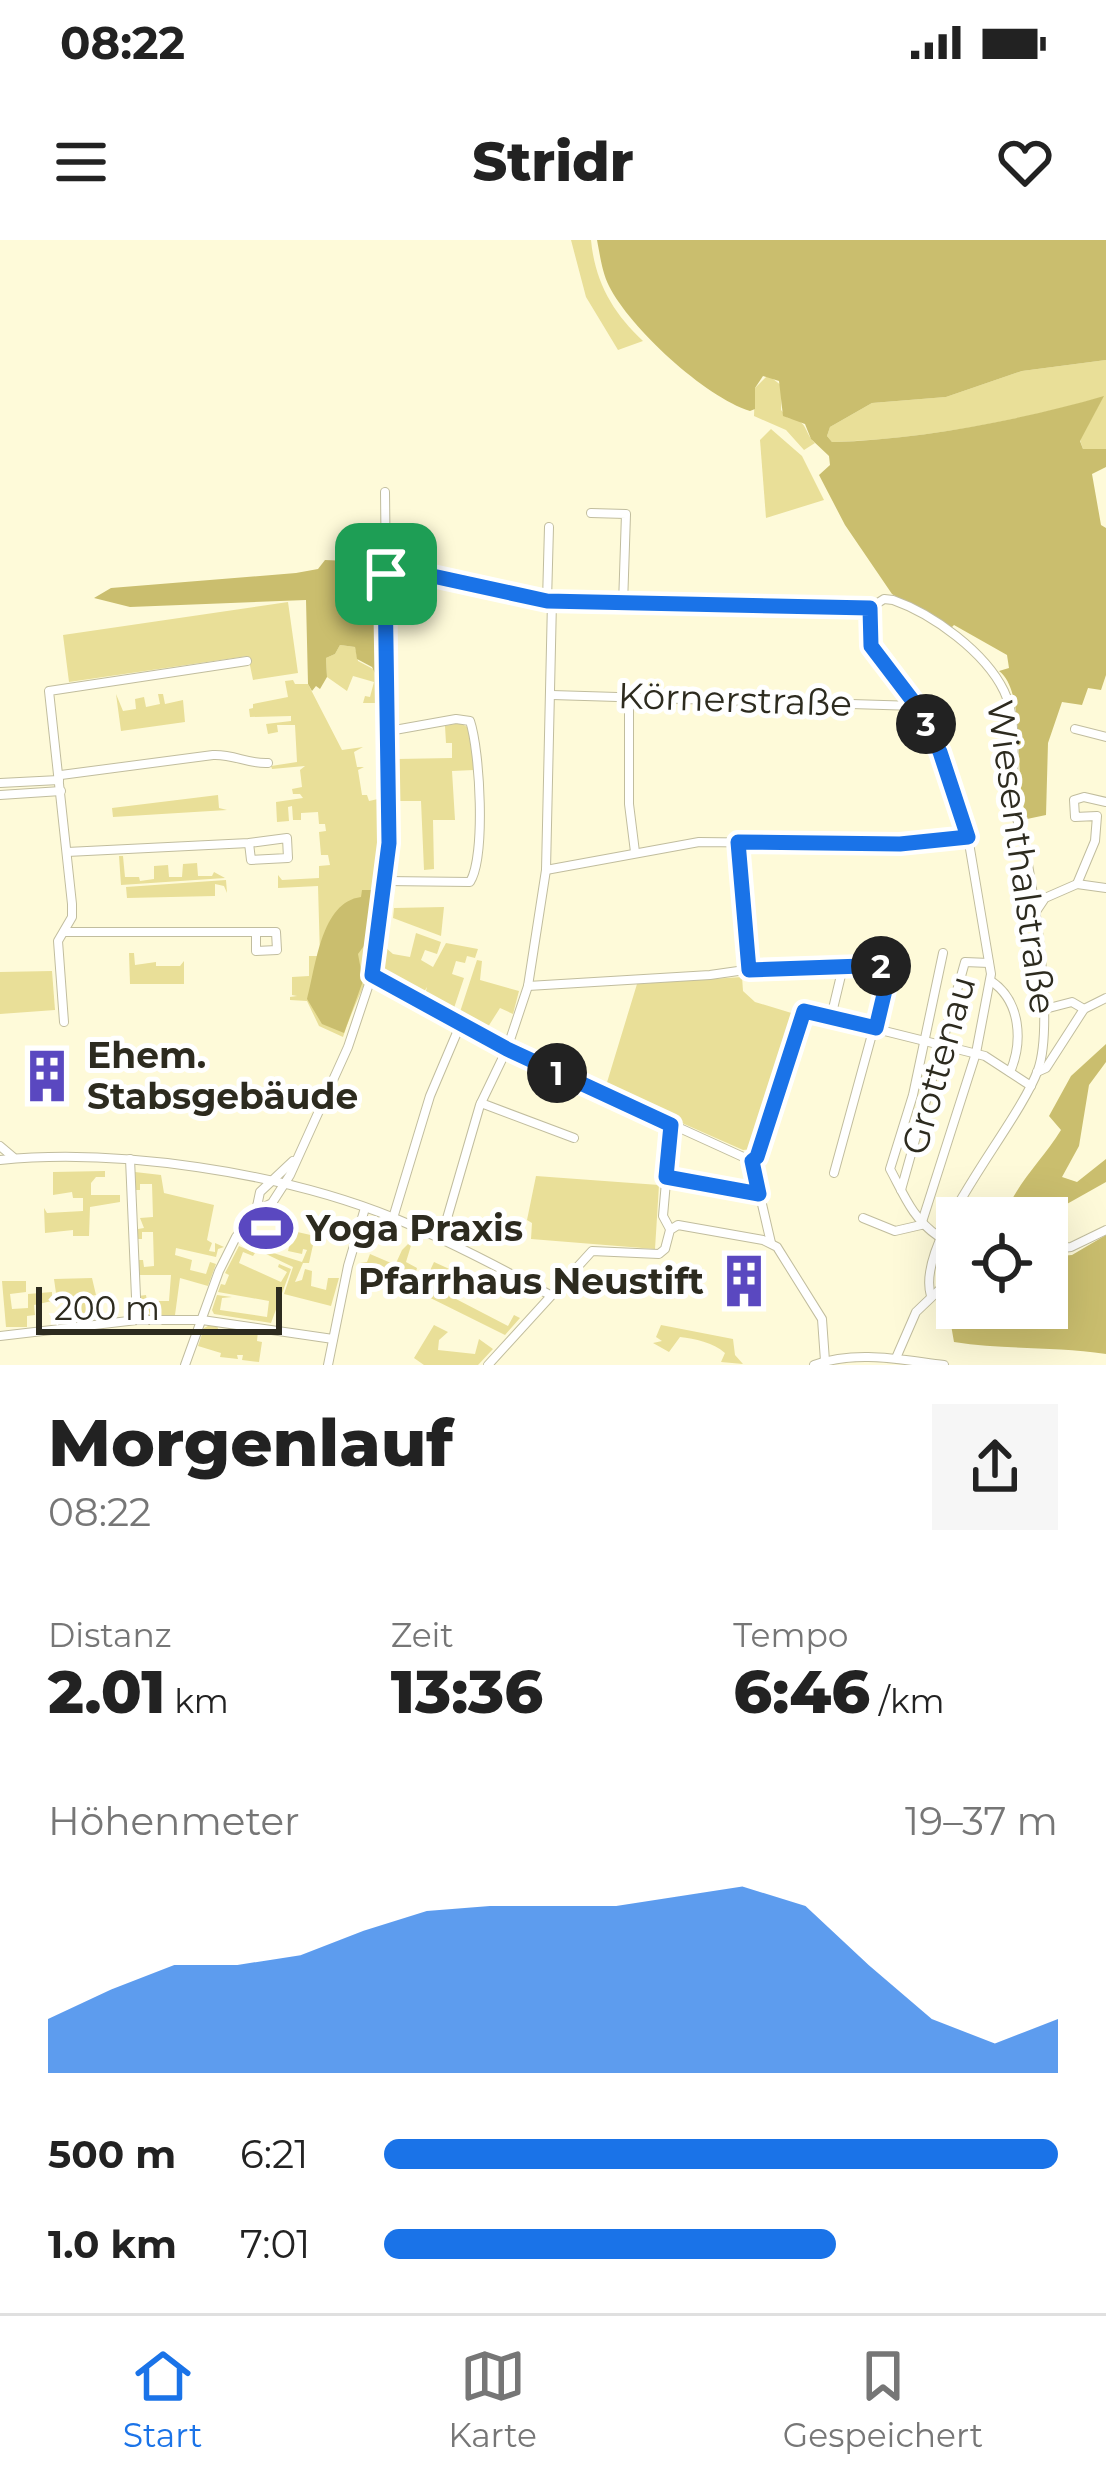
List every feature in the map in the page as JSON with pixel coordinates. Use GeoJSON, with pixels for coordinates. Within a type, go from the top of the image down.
{"type":"FeatureCollection","features":[{"type":"Feature","properties":{"kind":"street"},"geometry":{"type":"LineString","coordinates":[[256,1211],[272,1203],[284,1186],[348,1047],[372,975],[386,881],[385,492]]}},
{"type":"Feature","properties":{"kind":"street"},"geometry":{"type":"LineString","coordinates":[[591,513],[626,514],[623,605]]}},
{"type":"Feature","properties":{"kind":"street"},"geometry":{"type":"LineString","coordinates":[[441,1239],[481,1102],[507,1049],[528,986],[546,870],[552,694],[549,527]]}},
{"type":"Feature","properties":{"kind":"street"},"geometry":{"type":"LineString","coordinates":[[387,571],[396,568],[549,601],[870,608],[871,646],[917,706],[940,752],[968,837],[991,981],[999,985],[1018,1025],[1017,1058],[1010,1072]]}},
{"type":"Feature","properties":{"kind":"street","name":"Wiesenthalstraße"},"geometry":{"type":"LineString","coordinates":[[870,608],[884,599],[902,603],[980,657],[1008,703],[1014,803],[1027,857],[1046,1030],[1031,1086],[964,1197]]}},
{"type":"Feature","properties":{"kind":"street"},"geometry":{"type":"LineString","coordinates":[[64,1022],[58,941],[72,917],[50,692],[247,661]]}},
{"type":"Feature","properties":{"kind":"street","name":"Körnerstraße"},"geometry":{"type":"LineString","coordinates":[[552,694],[917,706]]}},
{"type":"Feature","properties":{"kind":"street"},"geometry":{"type":"LineString","coordinates":[[629,695],[629,804],[635,853]]}},
{"type":"Feature","properties":{"kind":"street"},"geometry":{"type":"LineString","coordinates":[[386,881],[473,880],[478,807],[472,725],[461,718],[388,731]]}},
{"type":"Feature","properties":{"kind":"street"},"geometry":{"type":"LineString","coordinates":[[1075,729],[1106,737]]}},
{"type":"Feature","properties":{"kind":"street"},"geometry":{"type":"LineString","coordinates":[[0,783],[228,754],[248,764],[268,763]]}},
{"type":"Feature","properties":{"kind":"street"},"geometry":{"type":"LineString","coordinates":[[0,795],[61,791]]}},
{"type":"Feature","properties":{"kind":"street"},"geometry":{"type":"LineString","coordinates":[[1077,884],[1095,841],[1097,816],[1075,817],[1073,800],[1084,797],[1106,802]]}},
{"type":"Feature","properties":{"kind":"street"},"geometry":{"type":"LineString","coordinates":[[546,870],[699,842],[900,844],[968,837]]}},
{"type":"Feature","properties":{"kind":"street"},"geometry":{"type":"LineString","coordinates":[[67,852],[287,838],[289,858],[250,860],[249,843]]}},
{"type":"Feature","properties":{"kind":"street"},"geometry":{"type":"LineString","coordinates":[[738,842],[749,970]]}},
{"type":"Feature","properties":{"kind":"street"},"geometry":{"type":"LineString","coordinates":[[1033,916],[1045,898],[1077,884],[1106,888]]}},
{"type":"Feature","properties":{"kind":"street"},"geometry":{"type":"LineString","coordinates":[[63,932],[256,932]]}},
{"type":"Feature","properties":{"kind":"street","name":"Grottenau"},"geometry":{"type":"LineString","coordinates":[[936,1235],[922,1225],[890,1168],[944,953]]}},
{"type":"Feature","properties":{"kind":"street","name":"Grottenau"},"geometry":{"type":"LineString","coordinates":[[901,1190],[965,962],[989,963]]}},
{"type":"Feature","properties":{"kind":"street"},"geometry":{"type":"LineString","coordinates":[[528,986],[891,965],[835,1173]]}},
{"type":"Feature","properties":{"kind":"street"},"geometry":{"type":"LineString","coordinates":[[831,1017],[842,967]]}},
{"type":"Feature","properties":{"kind":"street"},"geometry":{"type":"LineString","coordinates":[[372,975],[507,1049],[752,1161]]}},
{"type":"Feature","properties":{"kind":"street","name":"Grottenau"},"geometry":{"type":"LineString","coordinates":[[922,1225],[942,1149],[976,1053],[991,981]]}},
{"type":"Feature","properties":{"kind":"street"},"geometry":{"type":"LineString","coordinates":[[1037,1072],[1046,1068],[1084,1009],[1106,998]]}},
{"type":"Feature","properties":{"kind":"street"},"geometry":{"type":"LineString","coordinates":[[1045,1010],[1072,1002],[1084,1009]]}},
{"type":"Feature","properties":{"kind":"street"},"geometry":{"type":"LineString","coordinates":[[752,1161],[804,1011],[992,1058],[1031,1086]]}},
{"type":"Feature","properties":{"kind":"street"},"geometry":{"type":"LineString","coordinates":[[392,1218],[430,1096],[461,1023]]}},
{"type":"Feature","properties":{"kind":"street"},"geometry":{"type":"LineString","coordinates":[[481,1102],[574,1138]]}},
{"type":"Feature","properties":{"kind":"street"},"geometry":{"type":"LineString","coordinates":[[488,1365],[592,1251],[659,1254],[666,1246],[670,1230],[663,1216],[671,1125]]}},
{"type":"Feature","properties":{"kind":"street"},"geometry":{"type":"LineString","coordinates":[[0,1146],[13,1157]]}},
{"type":"Feature","properties":{"kind":"street"},"geometry":{"type":"LineString","coordinates":[[0,1160],[130,1159],[284,1186],[392,1218],[550,1295]]}},
{"type":"Feature","properties":{"kind":"street"},"geometry":{"type":"LineString","coordinates":[[130,1159],[137,1320]]}},
{"type":"Feature","properties":{"kind":"street"},"geometry":{"type":"LineString","coordinates":[[185,1365],[223,1264],[256,1211],[260,1192],[294,1160]]}},
{"type":"Feature","properties":{"kind":"street"},"geometry":{"type":"LineString","coordinates":[[752,1161],[771,1243]]}},
{"type":"Feature","properties":{"kind":"street"},"geometry":{"type":"LineString","coordinates":[[666,1177],[759,1194]]}},
{"type":"Feature","properties":{"kind":"street"},"geometry":{"type":"LineString","coordinates":[[328,1365],[365,1208]]}},
{"type":"Feature","properties":{"kind":"street"},"geometry":{"type":"LineString","coordinates":[[863,1218],[895,1231],[922,1225]]}},
{"type":"Feature","properties":{"kind":"street"},"geometry":{"type":"LineString","coordinates":[[670,1230],[685,1225],[771,1243],[823,1319],[825,1361]]}},
{"type":"Feature","properties":{"kind":"street"},"geometry":{"type":"LineString","coordinates":[[1068,1247],[1106,1230]]}},
{"type":"Feature","properties":{"kind":"street","name":"Wiesenthalstraße"},"geometry":{"type":"LineString","coordinates":[[896,1358],[908,1326],[931,1296],[928,1277],[936,1244]]}},
{"type":"Feature","properties":{"kind":"street"},"geometry":{"type":"LineString","coordinates":[[931,1296],[936,1292]]}},
{"type":"Feature","properties":{"kind":"street"},"geometry":{"type":"LineString","coordinates":[[0,1336],[137,1320],[202,1320],[333,1339]]}},
{"type":"Feature","properties":{"kind":"street"},"geometry":{"type":"LineString","coordinates":[[814,1365],[896,1358],[944,1365]]}},
{"type":"Feature","properties":{"kind":"shaded area"},"geometry":{"type":"Polygon","coordinates":[[[571,240],[591,240],[607,296],[643,341],[618,350],[586,297],[571,240]]]}},
{"type":"Feature","properties":{"kind":"shaded area"},"geometry":{"type":"Polygon","coordinates":[[[597,240],[1106,240],[1106,360],[1022,371],[946,397],[872,403],[830,427],[827,436],[832,442],[934,433],[1104,396],[1080,441],[1083,449],[1106,449],[1106,467],[1092,474],[1101,525],[1106,528],[1106,675],[1101,690],[1088,688],[1082,705],[1062,702],[1048,743],[1046,815],[1027,819],[1014,698],[999,671],[1009,668],[1007,655],[954,625],[949,630],[892,594],[845,525],[819,475],[830,465],[829,456],[811,439],[805,424],[783,416],[779,381],[763,376],[755,388],[755,409],[750,411],[691,376],[619,303],[605,275],[597,240]]]}},
{"type":"Feature","properties":{"kind":"shaded area"},"geometry":{"type":"Polygon","coordinates":[[[1106,360],[1106,449],[1083,449],[1080,440],[1103,397],[934,433],[832,442],[827,436],[830,427],[872,403],[946,397],[1022,371],[1106,360]]]}},
{"type":"Feature","properties":{"kind":"shaded area"},"geometry":{"type":"Polygon","coordinates":[[[768,375],[782,386],[781,410],[803,424],[815,443],[804,450],[786,430],[754,416],[755,388],[768,375]]]}},
{"type":"Feature","properties":{"kind":"shaded area"},"geometry":{"type":"Polygon","coordinates":[[[771,429],[802,456],[824,500],[766,518],[760,440],[771,429]]]}},
{"type":"Feature","properties":{"kind":"shaded area"},"geometry":{"type":"Polygon","coordinates":[[[325,560],[372,562],[379,568],[377,677],[372,667],[357,659],[355,647],[340,645],[326,658],[327,677],[320,689],[316,686],[312,691],[306,600],[130,607],[94,598],[111,588],[296,573],[318,569],[325,560]]]}},
{"type":"Feature","properties":{"kind":"shaded area"},"geometry":{"type":"Polygon","coordinates":[[[288,602],[298,673],[253,680],[248,656],[69,682],[63,635],[288,602]]]}},
{"type":"Feature","properties":{"kind":"shaded area"},"geometry":{"type":"Polygon","coordinates":[[[340,645],[355,647],[358,661],[375,670],[378,703],[363,703],[374,682],[353,676],[347,691],[327,677],[326,658],[340,645]]]}},
{"type":"Feature","properties":{"kind":"shaded area"},"geometry":{"type":"Polygon","coordinates":[[[285,681],[308,684],[342,750],[363,747],[354,752],[357,767],[364,767],[358,770],[362,795],[369,801],[378,799],[380,793],[376,939],[367,978],[343,1037],[319,1026],[307,1001],[290,1000],[297,996],[292,995],[292,977],[309,976],[309,956],[320,956],[318,886],[278,888],[278,875],[282,880],[319,878],[319,866],[330,865],[328,855],[321,855],[319,832],[326,831],[325,824],[319,824],[318,812],[301,813],[301,820],[293,820],[292,806],[288,807],[289,821],[277,822],[276,802],[303,798],[292,789],[302,787],[300,770],[305,766],[271,766],[297,762],[295,725],[277,725],[278,732],[268,734],[266,724],[291,721],[291,716],[250,717],[253,704],[288,697],[285,681]]]}},
{"type":"Feature","properties":{"kind":"shaded area"},"geometry":{"type":"Polygon","coordinates":[[[116,694],[123,711],[136,709],[135,699],[144,697],[146,707],[160,704],[158,694],[163,694],[165,704],[183,700],[185,722],[121,731],[116,694]]]}},
{"type":"Feature","properties":{"kind":"shaded area"},"geometry":{"type":"Polygon","coordinates":[[[460,723],[469,728],[474,770],[452,771],[455,820],[433,820],[434,869],[424,870],[421,801],[397,801],[397,759],[452,758],[445,726],[460,723]]]}},
{"type":"Feature","properties":{"kind":"shaded area"},"geometry":{"type":"Polygon","coordinates":[[[218,795],[219,808],[227,810],[113,817],[112,808],[218,795]]]}},
{"type":"Feature","properties":{"kind":"shaded area"},"geometry":{"type":"Polygon","coordinates":[[[119,856],[123,856],[125,877],[139,877],[140,881],[154,879],[154,866],[168,865],[169,877],[182,877],[183,864],[197,863],[198,876],[214,872],[225,878],[121,885],[119,856]]]}},
{"type":"Feature","properties":{"kind":"shaded area"},"geometry":{"type":"Polygon","coordinates":[[[226,880],[227,893],[224,886],[215,884],[215,896],[127,898],[126,887],[226,880]]]}},
{"type":"Feature","properties":{"kind":"shaded area"},"geometry":{"type":"Polygon","coordinates":[[[362,890],[378,890],[376,919],[358,954],[363,981],[344,1033],[322,1024],[307,999],[329,923],[348,901],[361,897],[362,890]]]}},
{"type":"Feature","properties":{"kind":"shaded area"},"geometry":{"type":"Polygon","coordinates":[[[444,907],[441,936],[393,918],[394,908],[444,907]]]}},
{"type":"Feature","properties":{"kind":"shaded area"},"geometry":{"type":"Polygon","coordinates":[[[416,933],[441,942],[437,954],[425,950],[421,960],[433,967],[446,943],[478,949],[475,958],[456,961],[452,974],[464,978],[453,1011],[425,995],[427,987],[423,994],[383,970],[386,948],[410,957],[416,933]]]}},
{"type":"Feature","properties":{"kind":"shaded area"},"geometry":{"type":"Polygon","coordinates":[[[129,953],[134,953],[135,965],[180,966],[184,961],[184,984],[130,984],[129,953]]]}},
{"type":"Feature","properties":{"kind":"shaded area"},"geometry":{"type":"Polygon","coordinates":[[[477,960],[482,961],[480,980],[519,991],[513,1014],[500,1008],[486,1030],[459,1015],[477,960]]]}},
{"type":"Feature","properties":{"kind":"shaded area"},"geometry":{"type":"Polygon","coordinates":[[[52,971],[55,1010],[0,1014],[0,972],[52,971]]]}},
{"type":"Feature","properties":{"kind":"shaded area"},"geometry":{"type":"Polygon","coordinates":[[[742,977],[743,991],[755,1002],[798,1015],[753,1149],[743,1150],[605,1089],[637,984],[742,977]]]}},
{"type":"Feature","properties":{"kind":"shaded area"},"geometry":{"type":"Polygon","coordinates":[[[1106,1044],[1106,1062],[1089,1085],[1079,1146],[1062,1177],[1077,1182],[1106,1159],[1106,1182],[1068,1203],[1068,1197],[1014,1197],[1061,1130],[1049,1116],[1071,1076],[1106,1044]]]}},
{"type":"Feature","properties":{"kind":"shaded area"},"geometry":{"type":"Polygon","coordinates":[[[105,1171],[105,1177],[91,1183],[91,1195],[120,1195],[120,1202],[90,1207],[89,1236],[73,1236],[73,1230],[45,1233],[44,1208],[47,1213],[83,1211],[83,1198],[73,1198],[72,1192],[53,1195],[53,1172],[105,1171]]]}},
{"type":"Feature","properties":{"kind":"shaded area"},"geometry":{"type":"Polygon","coordinates":[[[135,1172],[161,1175],[164,1193],[214,1205],[209,1251],[215,1252],[215,1243],[224,1247],[216,1257],[176,1248],[175,1255],[192,1260],[190,1270],[206,1274],[210,1262],[216,1264],[208,1286],[180,1278],[175,1315],[140,1315],[138,1296],[169,1301],[171,1275],[137,1275],[136,1260],[143,1260],[144,1267],[154,1266],[153,1232],[142,1232],[138,1239],[138,1229],[144,1228],[140,1218],[153,1217],[152,1184],[140,1184],[136,1190],[135,1172]]]}},
{"type":"Feature","properties":{"kind":"shaded area"},"geometry":{"type":"Polygon","coordinates":[[[536,1176],[659,1185],[655,1249],[531,1239],[532,1223],[527,1220],[536,1176]]]}},
{"type":"Feature","properties":{"kind":"shaded area"},"geometry":{"type":"Polygon","coordinates":[[[250,1231],[267,1251],[302,1262],[307,1250],[302,1254],[288,1251],[293,1231],[315,1236],[309,1263],[303,1263],[295,1282],[302,1280],[305,1269],[312,1271],[311,1286],[326,1290],[328,1278],[339,1278],[331,1306],[284,1294],[293,1267],[241,1242],[250,1231]]]}},
{"type":"Feature","properties":{"kind":"shaded area"},"geometry":{"type":"Polygon","coordinates":[[[1106,1235],[1106,1354],[954,1342],[952,1329],[1068,1329],[1068,1255],[1106,1235]]]}},
{"type":"Feature","properties":{"kind":"shaded area"},"geometry":{"type":"Polygon","coordinates":[[[413,1239],[406,1262],[417,1268],[415,1275],[426,1279],[434,1262],[467,1277],[456,1299],[508,1326],[514,1315],[520,1318],[505,1335],[360,1263],[367,1262],[370,1254],[391,1263],[388,1270],[392,1272],[413,1239]]]}},
{"type":"Feature","properties":{"kind":"shaded area"},"geometry":{"type":"Polygon","coordinates":[[[239,1246],[255,1253],[243,1252],[239,1263],[281,1282],[287,1272],[279,1264],[291,1269],[271,1323],[212,1310],[217,1295],[232,1297],[222,1298],[220,1310],[267,1317],[269,1301],[218,1292],[239,1246]]]}},
{"type":"Feature","properties":{"kind":"shaded area"},"geometry":{"type":"Polygon","coordinates":[[[92,1278],[96,1295],[85,1297],[86,1314],[94,1314],[94,1319],[79,1321],[77,1298],[57,1300],[54,1279],[92,1278]]]}},
{"type":"Feature","properties":{"kind":"shaded area"},"geometry":{"type":"Polygon","coordinates":[[[2,1281],[26,1281],[26,1292],[10,1294],[12,1309],[28,1308],[28,1294],[52,1292],[52,1301],[34,1305],[35,1315],[27,1316],[27,1327],[6,1327],[2,1281]]]}},
{"type":"Feature","properties":{"kind":"shaded area"},"geometry":{"type":"Polygon","coordinates":[[[210,1325],[219,1331],[254,1335],[258,1331],[257,1341],[262,1342],[259,1362],[242,1360],[243,1355],[220,1357],[221,1353],[198,1346],[204,1328],[210,1325]]]}},
{"type":"Feature","properties":{"kind":"shaded area"},"geometry":{"type":"Polygon","coordinates":[[[434,1325],[448,1332],[439,1340],[438,1350],[475,1354],[479,1339],[493,1349],[478,1365],[424,1365],[414,1358],[434,1325]]]}},
{"type":"Feature","properties":{"kind":"shaded area"},"geometry":{"type":"Polygon","coordinates":[[[661,1325],[733,1339],[735,1355],[743,1364],[721,1362],[725,1353],[720,1349],[680,1337],[669,1352],[653,1343],[662,1341],[656,1337],[661,1325]]]}},
{"type":"Feature","properties":{"kind":"place","name":"Ehem. Stabsgebäude"},"geometry":{"type":"Point","coordinates":[47,1076]}},
{"type":"Feature","properties":{"kind":"place","name":"Yoga Praxis"},"geometry":{"type":"Point","coordinates":[266,1228]}},
{"type":"Feature","properties":{"kind":"place","name":"Pfarrhaus Neustift"},"geometry":{"type":"Point","coordinates":[744,1281]}},
{"type":"Feature","properties":{"kind":"route"},"geometry":{"type":"LineString","coordinates":[[396,568],[547,601],[870,608],[871,646],[919,709],[940,752],[968,837],[900,844],[738,842],[749,970],[891,965],[876,1028],[804,1011],[752,1161],[759,1194],[666,1177],[671,1125],[507,1049],[372,975],[389,843],[386,574],[396,568]]}}]}
